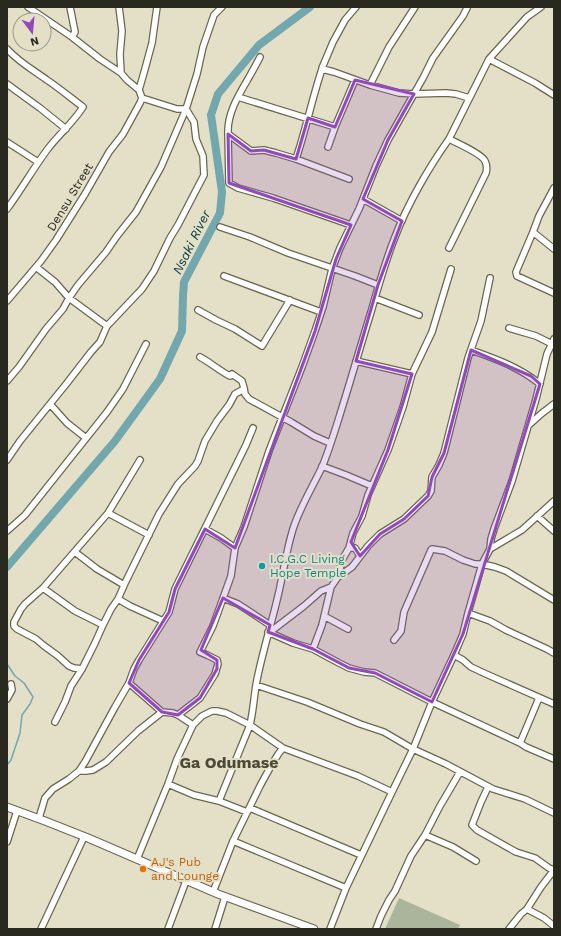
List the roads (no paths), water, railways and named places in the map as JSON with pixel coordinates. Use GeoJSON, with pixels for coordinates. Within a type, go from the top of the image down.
{"type":"FeatureCollection","features":[{"type":"Feature","properties":{"kind":"street"},"geometry":{"type":"LineString","coordinates":[[28,7],[121,73],[139,90],[142,98],[177,109],[186,109]]}},
{"type":"Feature","properties":{"kind":"street"},"geometry":{"type":"LineString","coordinates":[[70,7],[75,32],[72,37]]}},
{"type":"Feature","properties":{"kind":"street"},"geometry":{"type":"LineString","coordinates":[[119,7],[122,31],[120,54],[121,73]]}},
{"type":"Feature","properties":{"kind":"street"},"geometry":{"type":"LineString","coordinates":[[139,90],[152,43],[158,7]]}},
{"type":"Feature","properties":{"kind":"street"},"geometry":{"type":"LineString","coordinates":[[7,381],[63,309],[78,285],[106,252],[136,212],[161,167],[186,109],[197,74],[203,47],[214,15],[222,7]]}},
{"type":"Feature","properties":{"kind":"street"},"geometry":{"type":"LineString","coordinates":[[325,70],[322,68],[333,42],[345,20],[356,7]]}},
{"type":"Feature","properties":{"kind":"street"},"geometry":{"type":"LineString","coordinates":[[370,85],[388,47],[415,7]]}},
{"type":"Feature","properties":{"kind":"street"},"geometry":{"type":"LineString","coordinates":[[218,801],[250,725],[256,685],[293,529],[322,466],[330,444],[378,286],[395,238],[420,185],[449,139],[489,59],[527,17],[541,7]]}},
{"type":"Feature","properties":{"kind":"street"},"geometry":{"type":"LineString","coordinates":[[178,715],[200,698],[215,674],[218,664],[217,660],[200,652],[213,626],[231,576],[235,548],[244,527],[269,450],[302,367],[321,312],[332,269],[340,248],[359,209],[385,146],[434,58],[467,8]]}},
{"type":"Feature","properties":{"kind":"street"},"geometry":{"type":"LineString","coordinates":[[7,49],[15,58],[28,68],[47,79],[83,106],[71,123],[48,148],[7,209]]}},
{"type":"Feature","properties":{"kind":"street"},"geometry":{"type":"LineString","coordinates":[[260,57],[238,97],[231,114],[228,127],[229,183],[238,188],[273,198],[351,225]]}},
{"type":"Feature","properties":{"kind":"street"},"geometry":{"type":"LineString","coordinates":[[489,59],[535,83],[554,95]]}},
{"type":"Feature","properties":{"kind":"street"},"geometry":{"type":"LineString","coordinates":[[296,159],[315,89],[322,70],[334,72],[398,93],[446,93],[469,98]]}},
{"type":"Feature","properties":{"kind":"street"},"geometry":{"type":"LineString","coordinates":[[328,147],[334,127],[355,80]]}},
{"type":"Feature","properties":{"kind":"street"},"geometry":{"type":"LineString","coordinates":[[7,84],[66,128]]}},
{"type":"Feature","properties":{"kind":"street"},"geometry":{"type":"LineString","coordinates":[[238,97],[334,127]]}},
{"type":"Feature","properties":{"kind":"street","name":"Densu Street"},"geometry":{"type":"LineString","coordinates":[[7,301],[36,267],[56,240],[86,194],[109,152],[123,134],[142,98]]}},
{"type":"Feature","properties":{"kind":"street"},"geometry":{"type":"LineString","coordinates":[[7,460],[20,441],[100,342],[108,326],[142,289],[154,271],[204,175],[203,156],[196,138],[194,122],[186,109]]}},
{"type":"Feature","properties":{"kind":"street"},"geometry":{"type":"LineString","coordinates":[[228,134],[251,151],[264,150],[276,153],[350,178]]}},
{"type":"Feature","properties":{"kind":"street"},"geometry":{"type":"LineString","coordinates":[[449,139],[484,158],[487,167],[486,173],[449,248]]}},
{"type":"Feature","properties":{"kind":"street"},"geometry":{"type":"LineString","coordinates":[[7,142],[38,162]]}},
{"type":"Feature","properties":{"kind":"street"},"geometry":{"type":"LineString","coordinates":[[554,188],[539,216],[516,274],[517,276],[554,293]]}},
{"type":"Feature","properties":{"kind":"street"},"geometry":{"type":"LineString","coordinates":[[363,199],[402,221]]}},
{"type":"Feature","properties":{"kind":"street"},"geometry":{"type":"LineString","coordinates":[[220,227],[332,269],[355,276],[378,286]]}},
{"type":"Feature","properties":{"kind":"street"},"geometry":{"type":"LineString","coordinates":[[533,232],[554,249]]}},
{"type":"Feature","properties":{"kind":"street"},"geometry":{"type":"LineString","coordinates":[[36,267],[56,282],[69,298],[108,326]]}},
{"type":"Feature","properties":{"kind":"street"},"geometry":{"type":"LineString","coordinates":[[313,649],[322,625],[332,587],[338,577],[342,560],[349,548],[353,533],[362,516],[368,495],[388,450],[403,407],[412,374],[432,332],[451,269]]}},
{"type":"Feature","properties":{"kind":"street"},"geometry":{"type":"LineString","coordinates":[[224,276],[321,312]]}},
{"type":"Feature","properties":{"kind":"street"},"geometry":{"type":"LineString","coordinates":[[338,577],[352,567],[368,546],[380,534],[404,518],[428,496],[431,491],[432,477],[444,452],[468,358],[481,321],[490,278]]}},
{"type":"Feature","properties":{"kind":"street"},"geometry":{"type":"LineString","coordinates":[[375,298],[419,315]]}},
{"type":"Feature","properties":{"kind":"street"},"geometry":{"type":"LineString","coordinates":[[198,310],[235,329],[262,346],[290,300]]}},
{"type":"Feature","properties":{"kind":"street"},"geometry":{"type":"LineString","coordinates":[[330,929],[361,854],[413,749],[432,702],[463,634],[482,564],[490,549],[491,538],[512,481],[529,425],[547,354],[553,341],[509,328]]}},
{"type":"Feature","properties":{"kind":"street"},"geometry":{"type":"LineString","coordinates":[[7,531],[25,515],[107,412],[123,389],[146,344]]}},
{"type":"Feature","properties":{"kind":"street"},"geometry":{"type":"LineString","coordinates":[[471,350],[520,370],[531,376],[540,384]]}},
{"type":"Feature","properties":{"kind":"street"},"geometry":{"type":"LineString","coordinates":[[200,357],[230,376],[232,374],[236,375],[242,381],[245,394],[248,399],[330,444]]}},
{"type":"Feature","properties":{"kind":"street"},"geometry":{"type":"LineString","coordinates":[[356,360],[412,374]]}},
{"type":"Feature","properties":{"kind":"street"},"geometry":{"type":"LineString","coordinates":[[54,722],[65,702],[68,692],[82,669],[103,625],[118,599],[159,514],[171,493],[198,461],[205,441],[213,426],[229,405],[235,394],[244,389]]}},
{"type":"Feature","properties":{"kind":"street"},"geometry":{"type":"LineString","coordinates":[[50,404],[68,423],[86,438]]}},
{"type":"Feature","properties":{"kind":"street"},"geometry":{"type":"LineString","coordinates":[[529,425],[540,414],[554,404]]}},
{"type":"Feature","properties":{"kind":"street"},"geometry":{"type":"LineString","coordinates":[[39,818],[45,798],[53,789],[79,771],[85,762],[114,707],[129,683],[138,660],[169,612],[176,589],[253,428]]}},
{"type":"Feature","properties":{"kind":"street"},"geometry":{"type":"LineString","coordinates":[[82,669],[69,666],[36,639],[17,629],[14,626],[14,622],[21,609],[44,588],[108,513],[140,460]]}},
{"type":"Feature","properties":{"kind":"street"},"geometry":{"type":"LineString","coordinates":[[322,466],[372,486]]}},
{"type":"Feature","properties":{"kind":"street"},"geometry":{"type":"LineString","coordinates":[[490,549],[522,530],[554,501]]}},
{"type":"Feature","properties":{"kind":"street"},"geometry":{"type":"LineString","coordinates":[[108,513],[149,535]]}},
{"type":"Feature","properties":{"kind":"street"},"geometry":{"type":"LineString","coordinates":[[537,516],[554,531]]}},
{"type":"Feature","properties":{"kind":"street"},"geometry":{"type":"LineString","coordinates":[[205,529],[235,548]]}},
{"type":"Feature","properties":{"kind":"street"},"geometry":{"type":"LineString","coordinates":[[349,548],[355,548],[360,556]]}},
{"type":"Feature","properties":{"kind":"street"},"geometry":{"type":"LineString","coordinates":[[394,640],[401,630],[404,612],[431,550],[434,549],[445,551],[475,564],[482,564],[506,571],[554,600]]}},
{"type":"Feature","properties":{"kind":"street"},"geometry":{"type":"LineString","coordinates":[[75,552],[97,569],[124,585]]}},
{"type":"Feature","properties":{"kind":"street"},"geometry":{"type":"LineString","coordinates":[[269,632],[304,606],[321,591],[332,587]]}},
{"type":"Feature","properties":{"kind":"street"},"geometry":{"type":"LineString","coordinates":[[44,588],[75,612],[103,625]]}},
{"type":"Feature","properties":{"kind":"street"},"geometry":{"type":"LineString","coordinates":[[223,598],[238,604],[270,625]]}},
{"type":"Feature","properties":{"kind":"street"},"geometry":{"type":"LineString","coordinates":[[118,599],[163,621]]}},
{"type":"Feature","properties":{"kind":"street"},"geometry":{"type":"LineString","coordinates":[[468,613],[490,621],[554,653]]}},
{"type":"Feature","properties":{"kind":"street"},"geometry":{"type":"LineString","coordinates":[[324,616],[348,628]]}},
{"type":"Feature","properties":{"kind":"street"},"geometry":{"type":"LineString","coordinates":[[269,632],[293,643],[313,649],[349,668],[375,674],[554,759]]}},
{"type":"Feature","properties":{"kind":"street"},"geometry":{"type":"LineString","coordinates":[[454,655],[477,670],[554,704]]}},
{"type":"Feature","properties":{"kind":"street"},"geometry":{"type":"LineString","coordinates":[[129,683],[162,712],[178,715],[194,725]]}},
{"type":"Feature","properties":{"kind":"street"},"geometry":{"type":"LineString","coordinates":[[7,700],[12,690],[11,684]]}},
{"type":"Feature","properties":{"kind":"street"},"geometry":{"type":"LineString","coordinates":[[256,685],[307,702],[360,724],[384,732],[413,749],[446,764],[488,787],[525,800],[554,813]]}},
{"type":"Feature","properties":{"kind":"street"},"geometry":{"type":"LineString","coordinates":[[520,744],[539,698]]}},
{"type":"Feature","properties":{"kind":"street"},"geometry":{"type":"LineString","coordinates":[[137,859],[177,759],[194,725],[202,716],[208,713],[217,711],[226,714],[250,725],[283,748],[358,776],[392,792]]}},
{"type":"Feature","properties":{"kind":"street"},"geometry":{"type":"LineString","coordinates":[[79,771],[94,770],[106,762],[138,731],[162,712]]}},
{"type":"Feature","properties":{"kind":"street"},"geometry":{"type":"LineString","coordinates":[[213,892],[233,841],[248,810],[272,764],[283,748]]}},
{"type":"Feature","properties":{"kind":"street"},"geometry":{"type":"LineString","coordinates":[[376,929],[411,856],[425,835],[460,772]]}},
{"type":"Feature","properties":{"kind":"street"},"geometry":{"type":"LineString","coordinates":[[168,784],[194,795],[248,810],[361,854]]}},
{"type":"Feature","properties":{"kind":"street"},"geometry":{"type":"LineString","coordinates":[[488,787],[472,826],[476,830],[516,852],[535,858],[554,870],[541,886],[527,909],[509,929]]}},
{"type":"Feature","properties":{"kind":"street"},"geometry":{"type":"LineString","coordinates":[[7,807],[39,818],[225,897],[314,929]]}},
{"type":"Feature","properties":{"kind":"street"},"geometry":{"type":"LineString","coordinates":[[7,842],[17,811]]}},
{"type":"Feature","properties":{"kind":"street"},"geometry":{"type":"LineString","coordinates":[[425,835],[453,847],[476,861]]}},
{"type":"Feature","properties":{"kind":"street"},"geometry":{"type":"LineString","coordinates":[[41,929],[84,837]]}},
{"type":"Feature","properties":{"kind":"street"},"geometry":{"type":"LineString","coordinates":[[233,841],[346,888]]}},
{"type":"Feature","properties":{"kind":"street"},"geometry":{"type":"LineString","coordinates":[[168,929],[186,881]]}},
{"type":"Feature","properties":{"kind":"street"},"geometry":{"type":"LineString","coordinates":[[216,929],[225,897]]}},
{"type":"Feature","properties":{"kind":"street"},"geometry":{"type":"LineString","coordinates":[[527,909],[544,918],[554,926]]}},
{"type":"Feature","properties":{"kind":"waterway","name":"Nsaki River"},"geometry":{"type":"LineString","coordinates":[[7,567],[115,441],[160,379],[182,331],[184,282],[220,213],[222,192],[211,115],[218,94],[259,45],[310,7]]}},
{"type":"Feature","properties":{"kind":"waterway"},"geometry":{"type":"LineString","coordinates":[[7,664],[15,676],[24,683],[33,697],[22,715],[20,733],[11,760],[7,765]]}},
{"type":"Feature","properties":{"kind":"place","name":"I.C.G.C Living Hope Temple"},"geometry":{"type":"Point","coordinates":[262,566]}},
{"type":"Feature","properties":{"kind":"place","name":"AJ's Pub and Lounge"},"geometry":{"type":"Point","coordinates":[143,869]}},
{"type":"Feature","properties":{"kind":"district","name":"Ga Odumase"},"geometry":{"type":"Point","coordinates":[229,762]}}]}
